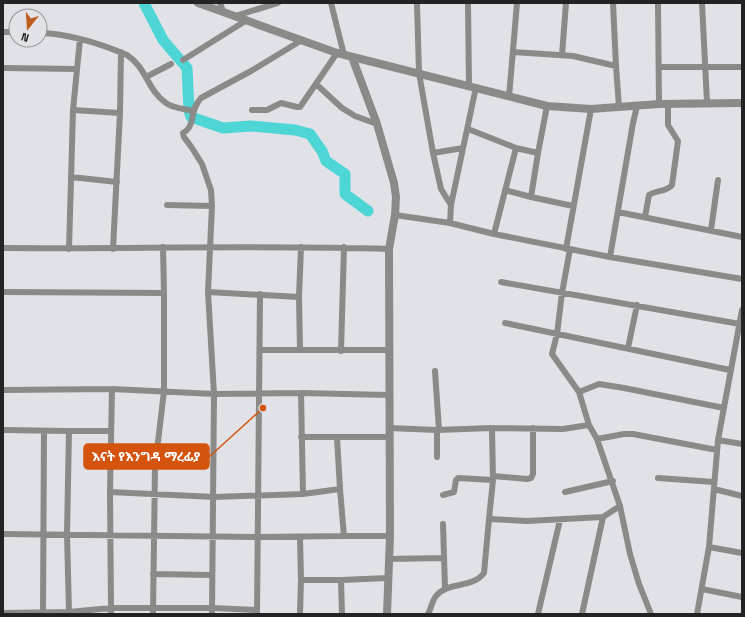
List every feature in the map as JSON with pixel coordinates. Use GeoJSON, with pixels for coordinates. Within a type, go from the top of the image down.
{"type":"FeatureCollection","features":[{"type":"Feature","properties":{"kind":"street"},"geometry":{"type":"LineString","coordinates":[[198,3],[221,7],[235,16],[344,55],[547,106],[591,109],[663,104],[742,102]]}},
{"type":"Feature","properties":{"kind":"street"},"geometry":{"type":"LineString","coordinates":[[235,16],[278,3]]}},
{"type":"Feature","properties":{"kind":"street"},"geometry":{"type":"LineString","coordinates":[[331,3],[344,55],[377,124],[394,183],[396,197],[395,215],[389,249],[390,536],[387,614]]}},
{"type":"Feature","properties":{"kind":"street"},"geometry":{"type":"LineString","coordinates":[[417,3],[419,73],[441,189],[451,205]]}},
{"type":"Feature","properties":{"kind":"street"},"geometry":{"type":"LineString","coordinates":[[450,222],[451,205],[468,129],[472,87],[468,3]]}},
{"type":"Feature","properties":{"kind":"street"},"geometry":{"type":"LineString","coordinates":[[509,97],[517,3]]}},
{"type":"Feature","properties":{"kind":"street"},"geometry":{"type":"LineString","coordinates":[[562,55],[566,3]]}},
{"type":"Feature","properties":{"kind":"street"},"geometry":{"type":"LineString","coordinates":[[613,3],[619,107]]}},
{"type":"Feature","properties":{"kind":"street"},"geometry":{"type":"LineString","coordinates":[[645,217],[649,195],[653,192],[670,188],[672,185],[678,140],[668,126],[663,104],[659,67],[658,3]]}},
{"type":"Feature","properties":{"kind":"street"},"geometry":{"type":"LineString","coordinates":[[702,3],[707,102]]}},
{"type":"Feature","properties":{"kind":"street"},"geometry":{"type":"LineString","coordinates":[[183,60],[247,20]]}},
{"type":"Feature","properties":{"kind":"street"},"geometry":{"type":"LineString","coordinates":[[48,33],[60,34],[80,39],[121,52],[133,58],[144,70],[146,77],[154,91],[167,104],[193,111]]}},
{"type":"Feature","properties":{"kind":"street"},"geometry":{"type":"LineString","coordinates":[[69,248],[73,110],[80,39]]}},
{"type":"Feature","properties":{"kind":"street"},"geometry":{"type":"LineString","coordinates":[[212,611],[214,394],[208,292],[212,206],[211,190],[202,164],[184,137],[183,133],[189,128],[195,104],[201,98],[251,71],[302,40]]}},
{"type":"Feature","properties":{"kind":"street"},"geometry":{"type":"LineString","coordinates":[[113,249],[120,113],[121,52]]}},
{"type":"Feature","properties":{"kind":"street"},"geometry":{"type":"LineString","coordinates":[[513,52],[573,56],[616,66]]}},
{"type":"Feature","properties":{"kind":"street"},"geometry":{"type":"LineString","coordinates":[[252,110],[267,110],[281,103],[300,107],[316,84],[344,55]]}},
{"type":"Feature","properties":{"kind":"street"},"geometry":{"type":"LineString","coordinates":[[146,77],[171,64]]}},
{"type":"Feature","properties":{"kind":"street"},"geometry":{"type":"LineString","coordinates":[[659,67],[742,66]]}},
{"type":"Feature","properties":{"kind":"street"},"geometry":{"type":"LineString","coordinates":[[3,68],[77,69]]}},
{"type":"Feature","properties":{"kind":"street"},"geometry":{"type":"LineString","coordinates":[[316,84],[342,108],[355,116],[377,124]]}},
{"type":"Feature","properties":{"kind":"street"},"geometry":{"type":"LineString","coordinates":[[531,197],[547,106]]}},
{"type":"Feature","properties":{"kind":"street"},"geometry":{"type":"LineString","coordinates":[[610,257],[637,106]]}},
{"type":"Feature","properties":{"kind":"street"},"geometry":{"type":"LineString","coordinates":[[591,109],[573,206],[562,293],[552,354],[579,392],[589,425],[597,439],[613,481],[630,554],[639,584],[651,614]]}},
{"type":"Feature","properties":{"kind":"street"},"geometry":{"type":"LineString","coordinates":[[73,110],[120,113]]}},
{"type":"Feature","properties":{"kind":"street"},"geometry":{"type":"LineString","coordinates":[[468,129],[516,148],[538,153]]}},
{"type":"Feature","properties":{"kind":"street"},"geometry":{"type":"LineString","coordinates":[[433,153],[463,148]]}},
{"type":"Feature","properties":{"kind":"street"},"geometry":{"type":"LineString","coordinates":[[494,234],[516,148]]}},
{"type":"Feature","properties":{"kind":"street"},"geometry":{"type":"LineString","coordinates":[[71,177],[116,182]]}},
{"type":"Feature","properties":{"kind":"street"},"geometry":{"type":"LineString","coordinates":[[711,230],[718,180]]}},
{"type":"Feature","properties":{"kind":"street"},"geometry":{"type":"LineString","coordinates":[[505,190],[573,206]]}},
{"type":"Feature","properties":{"kind":"street"},"geometry":{"type":"LineString","coordinates":[[167,205],[212,206]]}},
{"type":"Feature","properties":{"kind":"street"},"geometry":{"type":"LineString","coordinates":[[618,212],[742,237]]}},
{"type":"Feature","properties":{"kind":"street"},"geometry":{"type":"LineString","coordinates":[[395,215],[450,222],[494,234],[568,249],[742,279]]}},
{"type":"Feature","properties":{"kind":"street"},"geometry":{"type":"LineString","coordinates":[[3,248],[113,249],[163,247],[302,247],[389,249]]}},
{"type":"Feature","properties":{"kind":"street"},"geometry":{"type":"LineString","coordinates":[[153,611],[155,467],[164,391],[163,247]]}},
{"type":"Feature","properties":{"kind":"street"},"geometry":{"type":"LineString","coordinates":[[300,350],[299,297],[302,247]]}},
{"type":"Feature","properties":{"kind":"street"},"geometry":{"type":"LineString","coordinates":[[341,351],[344,248]]}},
{"type":"Feature","properties":{"kind":"street"},"geometry":{"type":"LineString","coordinates":[[501,282],[637,305],[740,329]]}},
{"type":"Feature","properties":{"kind":"street"},"geometry":{"type":"LineString","coordinates":[[3,292],[164,293]]}},
{"type":"Feature","properties":{"kind":"street"},"geometry":{"type":"LineString","coordinates":[[208,292],[299,297]]}},
{"type":"Feature","properties":{"kind":"street"},"geometry":{"type":"LineString","coordinates":[[3,613],[111,611],[257,612],[260,294]]}},
{"type":"Feature","properties":{"kind":"street"},"geometry":{"type":"LineString","coordinates":[[628,348],[637,305]]}},
{"type":"Feature","properties":{"kind":"street"},"geometry":{"type":"LineString","coordinates":[[697,614],[709,547],[718,440],[730,370],[740,329],[742,310]]}},
{"type":"Feature","properties":{"kind":"street"},"geometry":{"type":"LineString","coordinates":[[504,323],[730,370]]}},
{"type":"Feature","properties":{"kind":"street"},"geometry":{"type":"LineString","coordinates":[[260,350],[389,350]]}},
{"type":"Feature","properties":{"kind":"street"},"geometry":{"type":"LineString","coordinates":[[435,371],[438,430],[437,457]]}},
{"type":"Feature","properties":{"kind":"street"},"geometry":{"type":"LineString","coordinates":[[579,392],[599,384],[724,408]]}},
{"type":"Feature","properties":{"kind":"street"},"geometry":{"type":"LineString","coordinates":[[3,390],[112,389],[214,394],[300,393],[389,395]]}},
{"type":"Feature","properties":{"kind":"street"},"geometry":{"type":"LineString","coordinates":[[111,611],[110,492],[112,389]]}},
{"type":"Feature","properties":{"kind":"street"},"geometry":{"type":"LineString","coordinates":[[300,393],[303,494]]}},
{"type":"Feature","properties":{"kind":"street"},"geometry":{"type":"LineString","coordinates":[[390,428],[438,430],[492,428],[563,429],[589,425]]}},
{"type":"Feature","properties":{"kind":"street"},"geometry":{"type":"LineString","coordinates":[[428,614],[436,596],[445,588],[479,580],[484,573],[493,478],[492,428]]}},
{"type":"Feature","properties":{"kind":"street"},"geometry":{"type":"LineString","coordinates":[[443,495],[454,492],[456,480],[458,478],[531,478],[533,428]]}},
{"type":"Feature","properties":{"kind":"street"},"geometry":{"type":"LineString","coordinates":[[3,430],[69,432],[111,431]]}},
{"type":"Feature","properties":{"kind":"street"},"geometry":{"type":"LineString","coordinates":[[43,613],[44,431]]}},
{"type":"Feature","properties":{"kind":"street"},"geometry":{"type":"LineString","coordinates":[[69,432],[67,534],[69,612]]}},
{"type":"Feature","properties":{"kind":"street"},"geometry":{"type":"LineString","coordinates":[[597,439],[624,434],[633,434],[717,450]]}},
{"type":"Feature","properties":{"kind":"street"},"geometry":{"type":"LineString","coordinates":[[301,437],[390,437]]}},
{"type":"Feature","properties":{"kind":"street"},"geometry":{"type":"LineString","coordinates":[[337,438],[344,536]]}},
{"type":"Feature","properties":{"kind":"street"},"geometry":{"type":"LineString","coordinates":[[718,440],[742,444]]}},
{"type":"Feature","properties":{"kind":"street"},"geometry":{"type":"LineString","coordinates":[[658,478],[714,482]]}},
{"type":"Feature","properties":{"kind":"street"},"geometry":{"type":"LineString","coordinates":[[565,492],[613,481]]}},
{"type":"Feature","properties":{"kind":"street"},"geometry":{"type":"LineString","coordinates":[[110,492],[214,496],[303,494],[340,489]]}},
{"type":"Feature","properties":{"kind":"street"},"geometry":{"type":"LineString","coordinates":[[714,489],[742,496]]}},
{"type":"Feature","properties":{"kind":"street"},"geometry":{"type":"LineString","coordinates":[[489,519],[527,521],[603,517],[620,506]]}},
{"type":"Feature","properties":{"kind":"street"},"geometry":{"type":"LineString","coordinates":[[582,614],[603,517]]}},
{"type":"Feature","properties":{"kind":"street"},"geometry":{"type":"LineString","coordinates":[[538,614],[560,520]]}},
{"type":"Feature","properties":{"kind":"street"},"geometry":{"type":"LineString","coordinates":[[443,524],[445,588]]}},
{"type":"Feature","properties":{"kind":"street"},"geometry":{"type":"LineString","coordinates":[[3,534],[111,534],[258,537],[390,536]]}},
{"type":"Feature","properties":{"kind":"street"},"geometry":{"type":"LineString","coordinates":[[300,537],[300,614]]}},
{"type":"Feature","properties":{"kind":"street"},"geometry":{"type":"LineString","coordinates":[[709,547],[742,553]]}},
{"type":"Feature","properties":{"kind":"street"},"geometry":{"type":"LineString","coordinates":[[389,559],[443,558]]}},
{"type":"Feature","properties":{"kind":"street"},"geometry":{"type":"LineString","coordinates":[[153,574],[212,575]]}},
{"type":"Feature","properties":{"kind":"street"},"geometry":{"type":"LineString","coordinates":[[301,580],[388,578]]}},
{"type":"Feature","properties":{"kind":"street"},"geometry":{"type":"LineString","coordinates":[[341,580],[342,614]]}},
{"type":"Feature","properties":{"kind":"street"},"geometry":{"type":"LineString","coordinates":[[702,590],[742,597]]}},
{"type":"Feature","properties":{"kind":"waterway"},"geometry":{"type":"LineString","coordinates":[[144,3],[163,40],[187,68],[189,110],[191,117],[223,128],[251,126],[295,130],[310,134],[322,151],[326,161],[345,174],[345,194],[368,211]]}},
{"type":"Feature","properties":{"kind":"place","name":"እናት የእንግዳ ማረፊያ"},"geometry":{"type":"Point","coordinates":[263,408]}}]}
